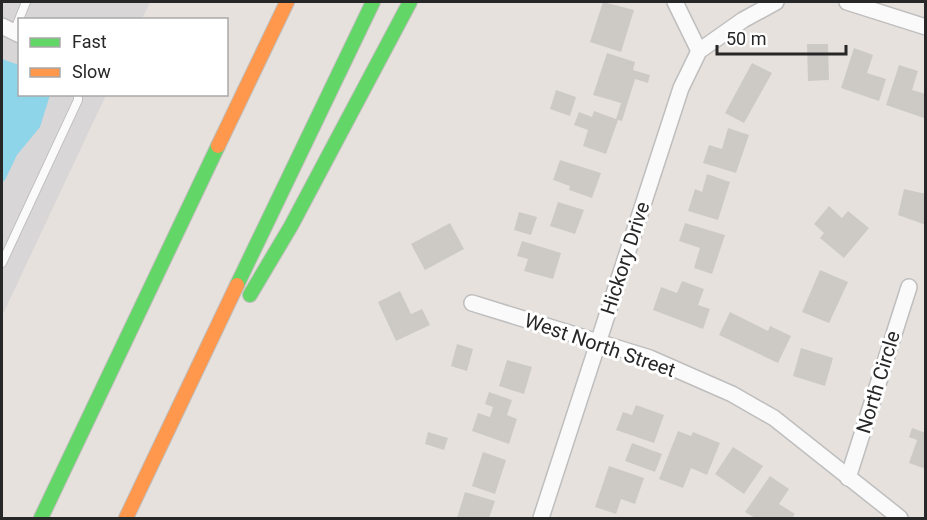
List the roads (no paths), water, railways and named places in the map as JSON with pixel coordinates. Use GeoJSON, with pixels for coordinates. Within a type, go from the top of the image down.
{"type":"FeatureCollection","features":[{"type":"Feature","properties":{"kind":"highway"},"geometry":{"type":"LineString","coordinates":[[41,519],[287,2]]}},
{"type":"Feature","properties":{"kind":"highway"},"geometry":{"type":"LineString","coordinates":[[126,519],[373,2]]}},
{"type":"Feature","properties":{"kind":"highway"},"geometry":{"type":"LineString","coordinates":[[170,427],[291,226],[410,2]]}},
{"type":"Feature","properties":{"kind":"street"},"geometry":{"type":"LineString","coordinates":[[675,2],[699,51]]}},
{"type":"Feature","properties":{"kind":"street","name":"Hickory Drive"},"geometry":{"type":"LineString","coordinates":[[541,519],[681,88],[699,51],[743,20],[776,2]]}},
{"type":"Feature","properties":{"kind":"street"},"geometry":{"type":"LineString","coordinates":[[848,2],[926,27]]}},
{"type":"Feature","properties":{"kind":"street","name":"North Circle"},"geometry":{"type":"LineString","coordinates":[[848,478],[909,287]]}},
{"type":"Feature","properties":{"kind":"street","name":"West North Street"},"geometry":{"type":"LineString","coordinates":[[472,303],[650,357],[732,394],[774,418],[900,519]]}},
{"type":"Feature","properties":{"kind":"lane"},"geometry":{"type":"LineString","coordinates":[[18,18],[26,2]]}},
{"type":"Feature","properties":{"kind":"lane"},"geometry":{"type":"LineString","coordinates":[[2,263],[78,96]]}},
{"type":"Feature","properties":{"kind":"water"},"geometry":{"type":"Polygon","coordinates":[[[2,59],[18,65],[18,96],[50,96],[40,127],[17,155],[2,182],[2,59]]]}}]}
